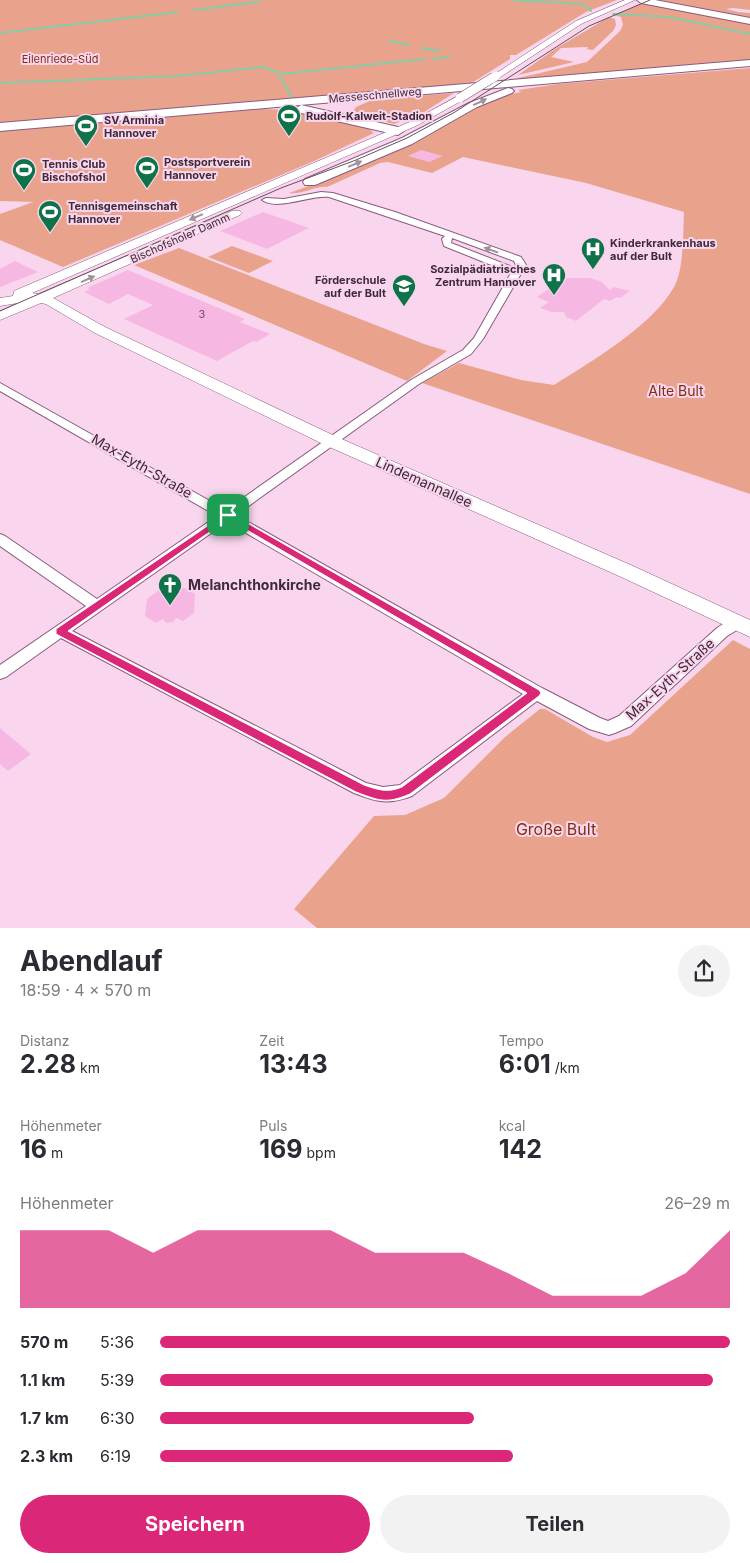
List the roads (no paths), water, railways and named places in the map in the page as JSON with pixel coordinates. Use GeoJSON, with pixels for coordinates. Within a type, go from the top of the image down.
{"type":"FeatureCollection","features":[{"type":"Feature","properties":{"kind":"highway"},"geometry":{"type":"LineString","coordinates":[[641,0],[750,20]]}},
{"type":"Feature","properties":{"kind":"highway"},"geometry":{"type":"LineString","coordinates":[[653,0],[750,20]]}},
{"type":"Feature","properties":{"kind":"highway","name":"Messeschnellweg"},"geometry":{"type":"LineString","coordinates":[[0,128],[750,64]]}},
{"type":"Feature","properties":{"kind":"highway","name":"Messeschnellweg"},"geometry":{"type":"LineString","coordinates":[[0,128],[750,64]]}},
{"type":"Feature","properties":{"kind":"highway"},"geometry":{"type":"LineString","coordinates":[[310,182],[407,141],[493,96],[539,83]]}},
{"type":"Feature","properties":{"kind":"highway"},"geometry":{"type":"LineString","coordinates":[[401,130],[355,115],[351,109],[354,105],[364,101],[404,95]]}},
{"type":"Feature","properties":{"kind":"highway"},"geometry":{"type":"LineString","coordinates":[[236,109],[306,109],[401,130]]}},
{"type":"Feature","properties":{"kind":"main road","name":"Bischofsholer Damm"},"geometry":{"type":"LineString","coordinates":[[0,316],[36,296],[249,195],[401,130],[460,98],[575,26],[613,6],[632,0]]}},
{"type":"Feature","properties":{"kind":"main road","name":"Bischofsholer Damm"},"geometry":{"type":"LineString","coordinates":[[36,296],[310,182],[354,150]]}},
{"type":"Feature","properties":{"kind":"main road"},"geometry":{"type":"LineString","coordinates":[[249,195],[266,200]]}},
{"type":"Feature","properties":{"kind":"main road"},"geometry":{"type":"LineString","coordinates":[[0,302],[36,296]]}},
{"type":"Feature","properties":{"kind":"main road","name":"Lindemannallee"},"geometry":{"type":"LineString","coordinates":[[36,296],[45,310],[100,330],[331,441],[626,571],[743,626]]}},
{"type":"Feature","properties":{"kind":"street"},"geometry":{"type":"LineString","coordinates":[[0,673],[228,515],[415,382],[467,352],[478,339],[516,272],[447,244],[446,239],[450,236],[392,214],[330,195],[321,194],[284,201],[266,200]]}},
{"type":"Feature","properties":{"kind":"street","name":"Max-Eyth-Straße"},"geometry":{"type":"LineString","coordinates":[[0,386],[536,693],[595,724],[609,728],[625,721],[722,632],[743,626]]}},
{"type":"Feature","properties":{"kind":"street"},"geometry":{"type":"LineString","coordinates":[[0,539],[97,606]]}},
{"type":"Feature","properties":{"kind":"street"},"geometry":{"type":"LineString","coordinates":[[60,631],[360,788],[379,795],[393,796],[406,791],[536,693]]}},
{"type":"Feature","properties":{"kind":"waterway"},"geometry":{"type":"LineString","coordinates":[[194,10],[257,2],[260,0]]}},
{"type":"Feature","properties":{"kind":"waterway"},"geometry":{"type":"LineString","coordinates":[[512,0],[584,4],[591,11]]}},
{"type":"Feature","properties":{"kind":"waterway"},"geometry":{"type":"LineString","coordinates":[[0,33],[178,12]]}},
{"type":"Feature","properties":{"kind":"waterway"},"geometry":{"type":"LineString","coordinates":[[613,14],[670,17],[750,34]]}},
{"type":"Feature","properties":{"kind":"waterway"},"geometry":{"type":"LineString","coordinates":[[389,41],[409,45]]}},
{"type":"Feature","properties":{"kind":"waterway"},"geometry":{"type":"LineString","coordinates":[[421,48],[440,51]]}},
{"type":"Feature","properties":{"kind":"waterway"},"geometry":{"type":"LineString","coordinates":[[432,59],[450,57]]}},
{"type":"Feature","properties":{"kind":"waterway"},"geometry":{"type":"LineString","coordinates":[[0,83],[177,76],[263,67],[281,74],[425,59]]}},
{"type":"Feature","properties":{"kind":"waterway"},"geometry":{"type":"LineString","coordinates":[[280,76],[292,98]]}},
{"type":"Feature","properties":{"kind":"tram line"},"geometry":{"type":"LineString","coordinates":[[0,311],[281,188],[356,160],[407,138],[455,112],[589,26],[650,0]]}},
{"type":"Feature","properties":{"kind":"place","name":"Rudolf-Kalweit-Stadion"},"geometry":{"type":"Point","coordinates":[289,137]}},
{"type":"Feature","properties":{"kind":"place","name":"SV Arminia Hannover"},"geometry":{"type":"Point","coordinates":[86,147]}},
{"type":"Feature","properties":{"kind":"place","name":"Postsportverein Hannover"},"geometry":{"type":"Point","coordinates":[147,189]}},
{"type":"Feature","properties":{"kind":"place","name":"Tennis Club Bischofshol"},"geometry":{"type":"Point","coordinates":[24,191]}},
{"type":"Feature","properties":{"kind":"place","name":"Tennisgemeinschaft Hannover"},"geometry":{"type":"Point","coordinates":[50,233]}},
{"type":"Feature","properties":{"kind":"place","name":"Kinderkrankenhaus auf der Bult"},"geometry":{"type":"Point","coordinates":[593,270]}},
{"type":"Feature","properties":{"kind":"place","name":"Sozialpädiatrisches Zentrum Hannover"},"geometry":{"type":"Point","coordinates":[554,296]}},
{"type":"Feature","properties":{"kind":"place","name":"Förderschule auf der Bult"},"geometry":{"type":"Point","coordinates":[404,307]}},
{"type":"Feature","properties":{"kind":"place","name":"Melanchthonkirche"},"geometry":{"type":"Point","coordinates":[170,606]}},
{"type":"Feature","properties":{"kind":"park label","name":"Eilenriede-Süd"},"geometry":{"type":"Point","coordinates":[60,59]}},
{"type":"Feature","properties":{"kind":"park label","name":"Alte Bult"},"geometry":{"type":"Point","coordinates":[676,391]}},
{"type":"Feature","properties":{"kind":"park label","name":"Große Bult"},"geometry":{"type":"Point","coordinates":[556,829]}}]}
